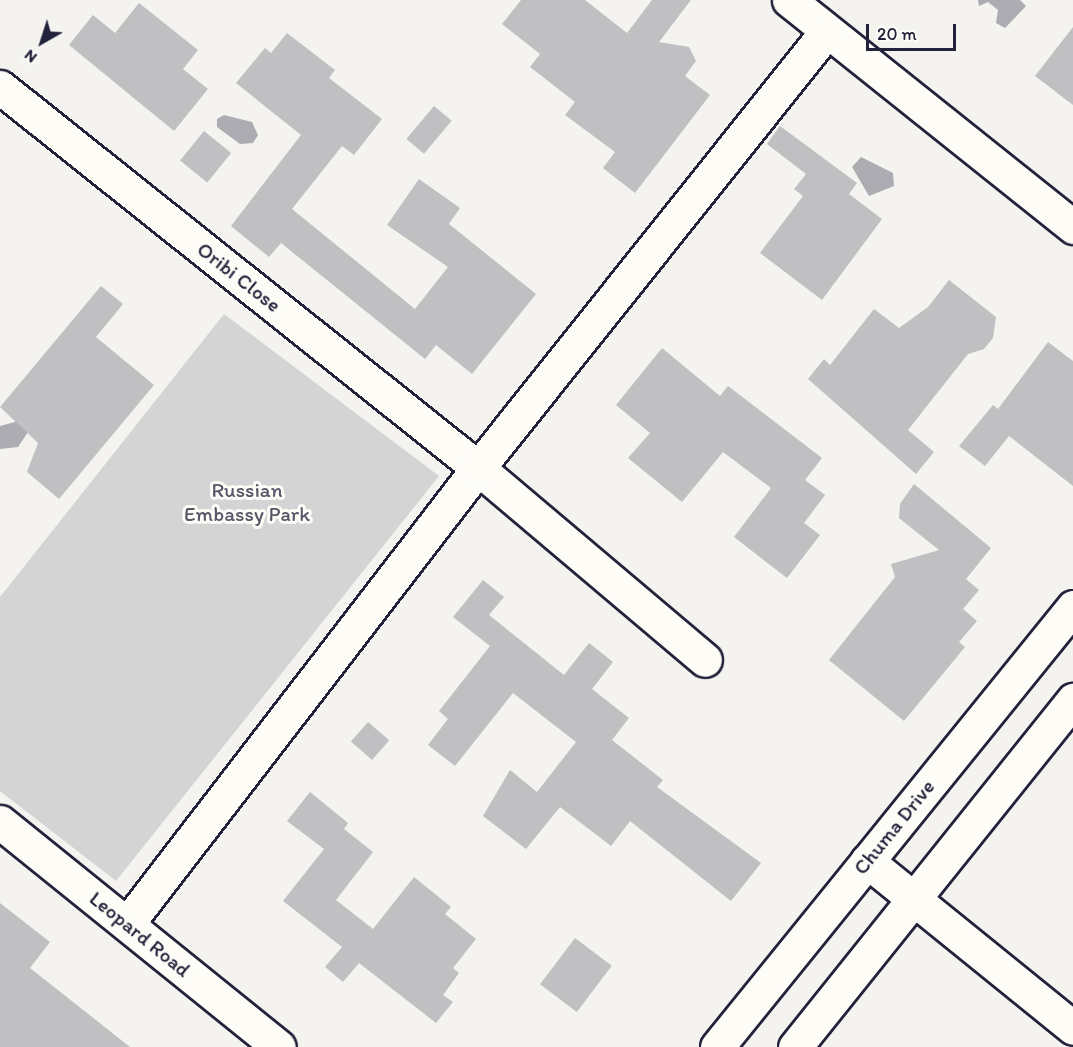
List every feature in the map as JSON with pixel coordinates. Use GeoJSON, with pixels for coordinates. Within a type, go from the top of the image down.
{"type":"FeatureCollection","features":[{"type":"Feature","properties":{"kind":"street"},"geometry":{"type":"LineString","coordinates":[[789,0],[1073,227]]}},
{"type":"Feature","properties":{"kind":"street"},"geometry":{"type":"LineString","coordinates":[[127,924],[478,468],[827,31]]}},
{"type":"Feature","properties":{"kind":"street","name":"Oribi Close"},"geometry":{"type":"LineString","coordinates":[[0,87],[478,468],[705,660]]}},
{"type":"Feature","properties":{"kind":"street","name":"Chuma Drive"},"geometry":{"type":"LineString","coordinates":[[717,1047],[1073,607]]}},
{"type":"Feature","properties":{"kind":"street"},"geometry":{"type":"LineString","coordinates":[[795,1047],[1073,700]]}},
{"type":"Feature","properties":{"kind":"street","name":"Leopard Road"},"geometry":{"type":"LineString","coordinates":[[0,822],[279,1047]]}},
{"type":"Feature","properties":{"kind":"street"},"geometry":{"type":"LineString","coordinates":[[867,861],[915,897],[1073,1028]]}},
{"type":"Feature","properties":{"kind":"green space","name":"Russian Embassy Park"},"geometry":{"type":"Polygon","coordinates":[[[224,314],[439,476],[116,881],[0,791],[0,597],[224,314]]]}},
{"type":"Feature","properties":{"kind":"shaded area"},"geometry":{"type":"Polygon","coordinates":[[[978,0],[1020,0],[1026,6],[1005,28],[996,23],[998,10],[988,2],[979,6],[978,0]]]}},
{"type":"Feature","properties":{"kind":"shaded area"},"geometry":{"type":"Polygon","coordinates":[[[224,115],[252,122],[258,135],[253,143],[240,144],[217,127],[217,119],[224,115]]]}},
{"type":"Feature","properties":{"kind":"shaded area"},"geometry":{"type":"Polygon","coordinates":[[[861,157],[893,173],[894,186],[869,196],[852,167],[861,157]]]}},
{"type":"Feature","properties":{"kind":"shaded area"},"geometry":{"type":"Polygon","coordinates":[[[26,419],[32,426],[18,447],[0,449],[0,426],[26,419]]]}},
{"type":"Feature","properties":{"kind":"building"},"geometry":{"type":"Polygon","coordinates":[[[521,0],[585,0],[627,33],[652,0],[691,0],[659,42],[689,47],[696,61],[685,76],[710,95],[635,193],[603,168],[615,152],[565,115],[575,102],[530,67],[540,54],[502,24],[521,0]]]}},
{"type":"Feature","properties":{"kind":"building"},"geometry":{"type":"Polygon","coordinates":[[[139,3],[198,50],[183,69],[208,89],[174,131],[69,45],[93,15],[115,33],[139,3]]]}},
{"type":"Feature","properties":{"kind":"building"},"geometry":{"type":"Polygon","coordinates":[[[1073,27],[1073,105],[1035,76],[1073,27]]]}},
{"type":"Feature","properties":{"kind":"building"},"geometry":{"type":"Polygon","coordinates":[[[287,33],[335,70],[329,78],[382,119],[354,155],[342,146],[292,209],[415,309],[448,267],[387,225],[419,179],[460,208],[449,224],[536,294],[472,374],[436,345],[425,359],[281,243],[269,257],[231,226],[301,135],[236,83],[265,48],[271,53],[287,33]]]}},
{"type":"Feature","properties":{"kind":"building"},"geometry":{"type":"Polygon","coordinates":[[[434,106],[452,121],[424,154],[406,139],[434,106]]]}},
{"type":"Feature","properties":{"kind":"building"},"geometry":{"type":"Polygon","coordinates":[[[780,126],[857,183],[849,194],[882,219],[822,300],[760,253],[803,196],[794,189],[806,174],[767,144],[780,126]]]}},
{"type":"Feature","properties":{"kind":"building"},"geometry":{"type":"Polygon","coordinates":[[[204,131],[231,153],[207,183],[180,161],[204,131]]]}},
{"type":"Feature","properties":{"kind":"building"},"geometry":{"type":"Polygon","coordinates":[[[949,280],[996,317],[993,338],[984,349],[968,354],[908,430],[934,452],[916,474],[808,379],[824,359],[830,365],[874,309],[899,328],[928,307],[949,280]]]}},
{"type":"Feature","properties":{"kind":"building"},"geometry":{"type":"Polygon","coordinates":[[[101,286],[123,304],[96,337],[154,385],[59,499],[27,472],[38,443],[0,407],[101,286]]]}},
{"type":"Feature","properties":{"kind":"building"},"geometry":{"type":"Polygon","coordinates":[[[1048,342],[1073,361],[1073,486],[1009,436],[985,466],[959,446],[993,405],[998,409],[1048,342]]]}},
{"type":"Feature","properties":{"kind":"building"},"geometry":{"type":"Polygon","coordinates":[[[662,348],[720,396],[728,386],[822,458],[805,480],[825,495],[804,523],[820,535],[787,578],[734,537],[771,488],[723,452],[682,502],[628,458],[650,433],[616,405],[662,348]]]}},
{"type":"Feature","properties":{"kind":"building"},"geometry":{"type":"Polygon","coordinates":[[[914,484],[991,548],[966,579],[979,590],[963,609],[977,621],[959,642],[965,647],[904,721],[829,660],[895,577],[891,564],[939,550],[899,518],[900,504],[914,484]]]}},
{"type":"Feature","properties":{"kind":"building"},"geometry":{"type":"Polygon","coordinates":[[[483,580],[504,597],[489,615],[564,675],[589,643],[613,662],[592,689],[629,718],[612,740],[663,780],[657,787],[761,863],[731,901],[630,821],[611,846],[560,807],[526,849],[483,816],[510,770],[537,792],[576,742],[513,693],[455,766],[428,745],[448,719],[439,711],[490,646],[453,617],[483,580]]]}},
{"type":"Feature","properties":{"kind":"building"},"geometry":{"type":"Polygon","coordinates":[[[368,722],[389,740],[372,760],[351,742],[368,722]]]}},
{"type":"Feature","properties":{"kind":"building"},"geometry":{"type":"Polygon","coordinates":[[[310,792],[348,823],[344,829],[373,852],[336,900],[373,929],[414,877],[451,907],[445,914],[476,939],[453,968],[459,973],[443,995],[453,1002],[436,1023],[359,963],[343,982],[325,967],[342,947],[283,901],[324,849],[287,821],[310,792]]]}},
{"type":"Feature","properties":{"kind":"building"},"geometry":{"type":"Polygon","coordinates":[[[0,903],[50,942],[30,968],[130,1047],[0,1047],[0,903]]]}},
{"type":"Feature","properties":{"kind":"building"},"geometry":{"type":"Polygon","coordinates":[[[575,938],[612,966],[577,1012],[540,984],[575,938]]]}}]}
